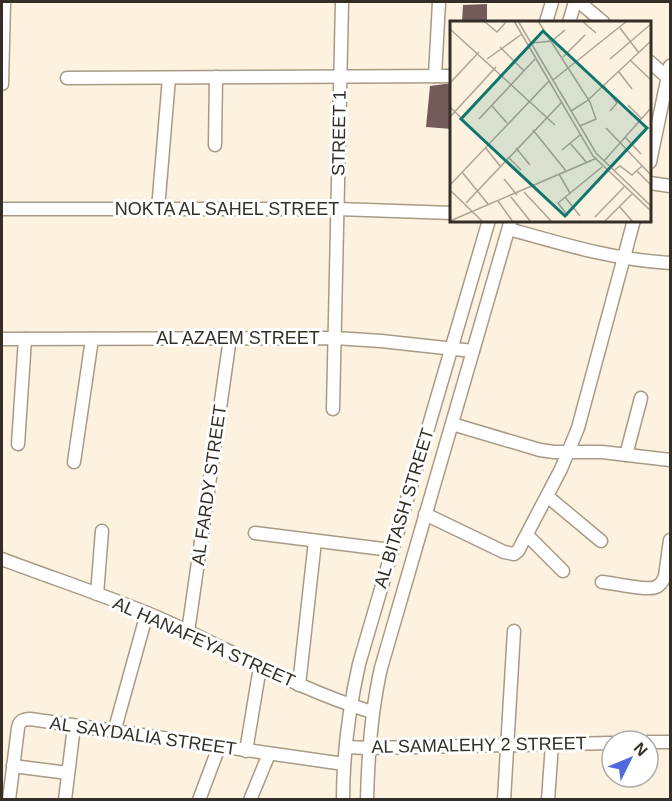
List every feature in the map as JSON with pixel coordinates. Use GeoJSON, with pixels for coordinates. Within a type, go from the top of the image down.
{"type":"FeatureCollection","features":[{"type":"Feature","properties":{"kind":"street"},"geometry":{"type":"LineString","coordinates":[[2,84],[4,2]]}},
{"type":"Feature","properties":{"kind":"street","name":"STREET 1"},"geometry":{"type":"LineString","coordinates":[[333,409],[342,2]]}},
{"type":"Feature","properties":{"kind":"street"},"geometry":{"type":"LineString","coordinates":[[435,76],[439,2]]}},
{"type":"Feature","properties":{"kind":"street"},"geometry":{"type":"LineString","coordinates":[[546,21],[552,2]]}},
{"type":"Feature","properties":{"kind":"street"},"geometry":{"type":"LineString","coordinates":[[569,21],[577,2],[602,21]]}},
{"type":"Feature","properties":{"kind":"street"},"geometry":{"type":"LineString","coordinates":[[651,63],[670,74],[651,158]]}},
{"type":"Feature","properties":{"kind":"street"},"geometry":{"type":"LineString","coordinates":[[67,78],[450,76]]}},
{"type":"Feature","properties":{"kind":"street"},"geometry":{"type":"LineString","coordinates":[[215,145],[216,77]]}},
{"type":"Feature","properties":{"kind":"street"},"geometry":{"type":"LineString","coordinates":[[158,209],[169,78]]}},
{"type":"Feature","properties":{"kind":"street"},"geometry":{"type":"LineString","coordinates":[[651,183],[670,186]]}},
{"type":"Feature","properties":{"kind":"street","name":"NOKTA AL SAHEL STREET"},"geometry":{"type":"LineString","coordinates":[[2,209],[338,209],[450,213]]}},
{"type":"Feature","properties":{"kind":"street","name":"AL BITASH STREET"},"geometry":{"type":"LineString","coordinates":[[343,800],[350,705],[361,654],[488,222]]}},
{"type":"Feature","properties":{"kind":"street"},"geometry":{"type":"LineString","coordinates":[[425,514],[510,554],[518,551],[569,453],[586,403],[633,222]]}},
{"type":"Feature","properties":{"kind":"street"},"geometry":{"type":"LineString","coordinates":[[510,225],[573,247],[624,258],[670,263]]}},
{"type":"Feature","properties":{"kind":"street","name":"AL BITASH STREET"},"geometry":{"type":"LineString","coordinates":[[366,800],[372,712],[381,668],[510,225]]}},
{"type":"Feature","properties":{"kind":"street","name":"AL FARDY STREET"},"geometry":{"type":"LineString","coordinates":[[188,632],[230,338]]}},
{"type":"Feature","properties":{"kind":"street","name":"AL AZAEM STREET"},"geometry":{"type":"LineString","coordinates":[[2,339],[335,338],[473,351]]}},
{"type":"Feature","properties":{"kind":"street"},"geometry":{"type":"LineString","coordinates":[[18,444],[25,339]]}},
{"type":"Feature","properties":{"kind":"street"},"geometry":{"type":"LineString","coordinates":[[74,462],[92,339]]}},
{"type":"Feature","properties":{"kind":"street"},"geometry":{"type":"LineString","coordinates":[[626,455],[641,398]]}},
{"type":"Feature","properties":{"kind":"street"},"geometry":{"type":"LineString","coordinates":[[452,424],[540,450],[569,453],[602,452],[670,460]]}},
{"type":"Feature","properties":{"kind":"street"},"geometry":{"type":"LineString","coordinates":[[548,496],[601,541]]}},
{"type":"Feature","properties":{"kind":"street"},"geometry":{"type":"LineString","coordinates":[[97,594],[102,531]]}},
{"type":"Feature","properties":{"kind":"street"},"geometry":{"type":"LineString","coordinates":[[255,533],[391,550]]}},
{"type":"Feature","properties":{"kind":"street"},"geometry":{"type":"LineString","coordinates":[[527,535],[564,571]]}},
{"type":"Feature","properties":{"kind":"street"},"geometry":{"type":"LineString","coordinates":[[602,582],[647,588],[657,587],[665,576],[670,540]]}},
{"type":"Feature","properties":{"kind":"street"},"geometry":{"type":"LineString","coordinates":[[299,685],[315,541]]}},
{"type":"Feature","properties":{"kind":"street","name":"AL HANAFEYA STREET"},"geometry":{"type":"LineString","coordinates":[[2,559],[147,613],[299,685],[372,712]]}},
{"type":"Feature","properties":{"kind":"street"},"geometry":{"type":"LineString","coordinates":[[114,732],[147,613]]}},
{"type":"Feature","properties":{"kind":"street"},"geometry":{"type":"LineString","coordinates":[[504,800],[514,631]]}},
{"type":"Feature","properties":{"kind":"street"},"geometry":{"type":"LineString","coordinates":[[246,751],[260,667]]}},
{"type":"Feature","properties":{"kind":"street","name":"AL SAYDALIA STREET"},"geometry":{"type":"LineString","coordinates":[[9,800],[18,728],[22,720],[30,719],[344,764]]}},
{"type":"Feature","properties":{"kind":"street"},"geometry":{"type":"LineString","coordinates":[[65,800],[74,726]]}},
{"type":"Feature","properties":{"kind":"street","name":"AL SAMALEHY 2 STREET"},"geometry":{"type":"LineString","coordinates":[[346,747],[600,743]]}},
{"type":"Feature","properties":{"kind":"street"},"geometry":{"type":"LineString","coordinates":[[548,800],[552,744]]}},
{"type":"Feature","properties":{"kind":"street"},"geometry":{"type":"LineString","coordinates":[[199,800],[219,747]]}},
{"type":"Feature","properties":{"kind":"street"},"geometry":{"type":"LineString","coordinates":[[249,800],[269,754]]}},
{"type":"Feature","properties":{"kind":"street"},"geometry":{"type":"LineString","coordinates":[[13,766],[68,773]]}},
{"type":"Feature","properties":{"kind":"building"},"geometry":{"type":"Polygon","coordinates":[[[487,4],[487,21],[462,21],[463,5],[487,4]]]}},
{"type":"Feature","properties":{"kind":"building"},"geometry":{"type":"Polygon","coordinates":[[[450,83],[450,129],[426,127],[430,86],[450,83]]]}}]}
